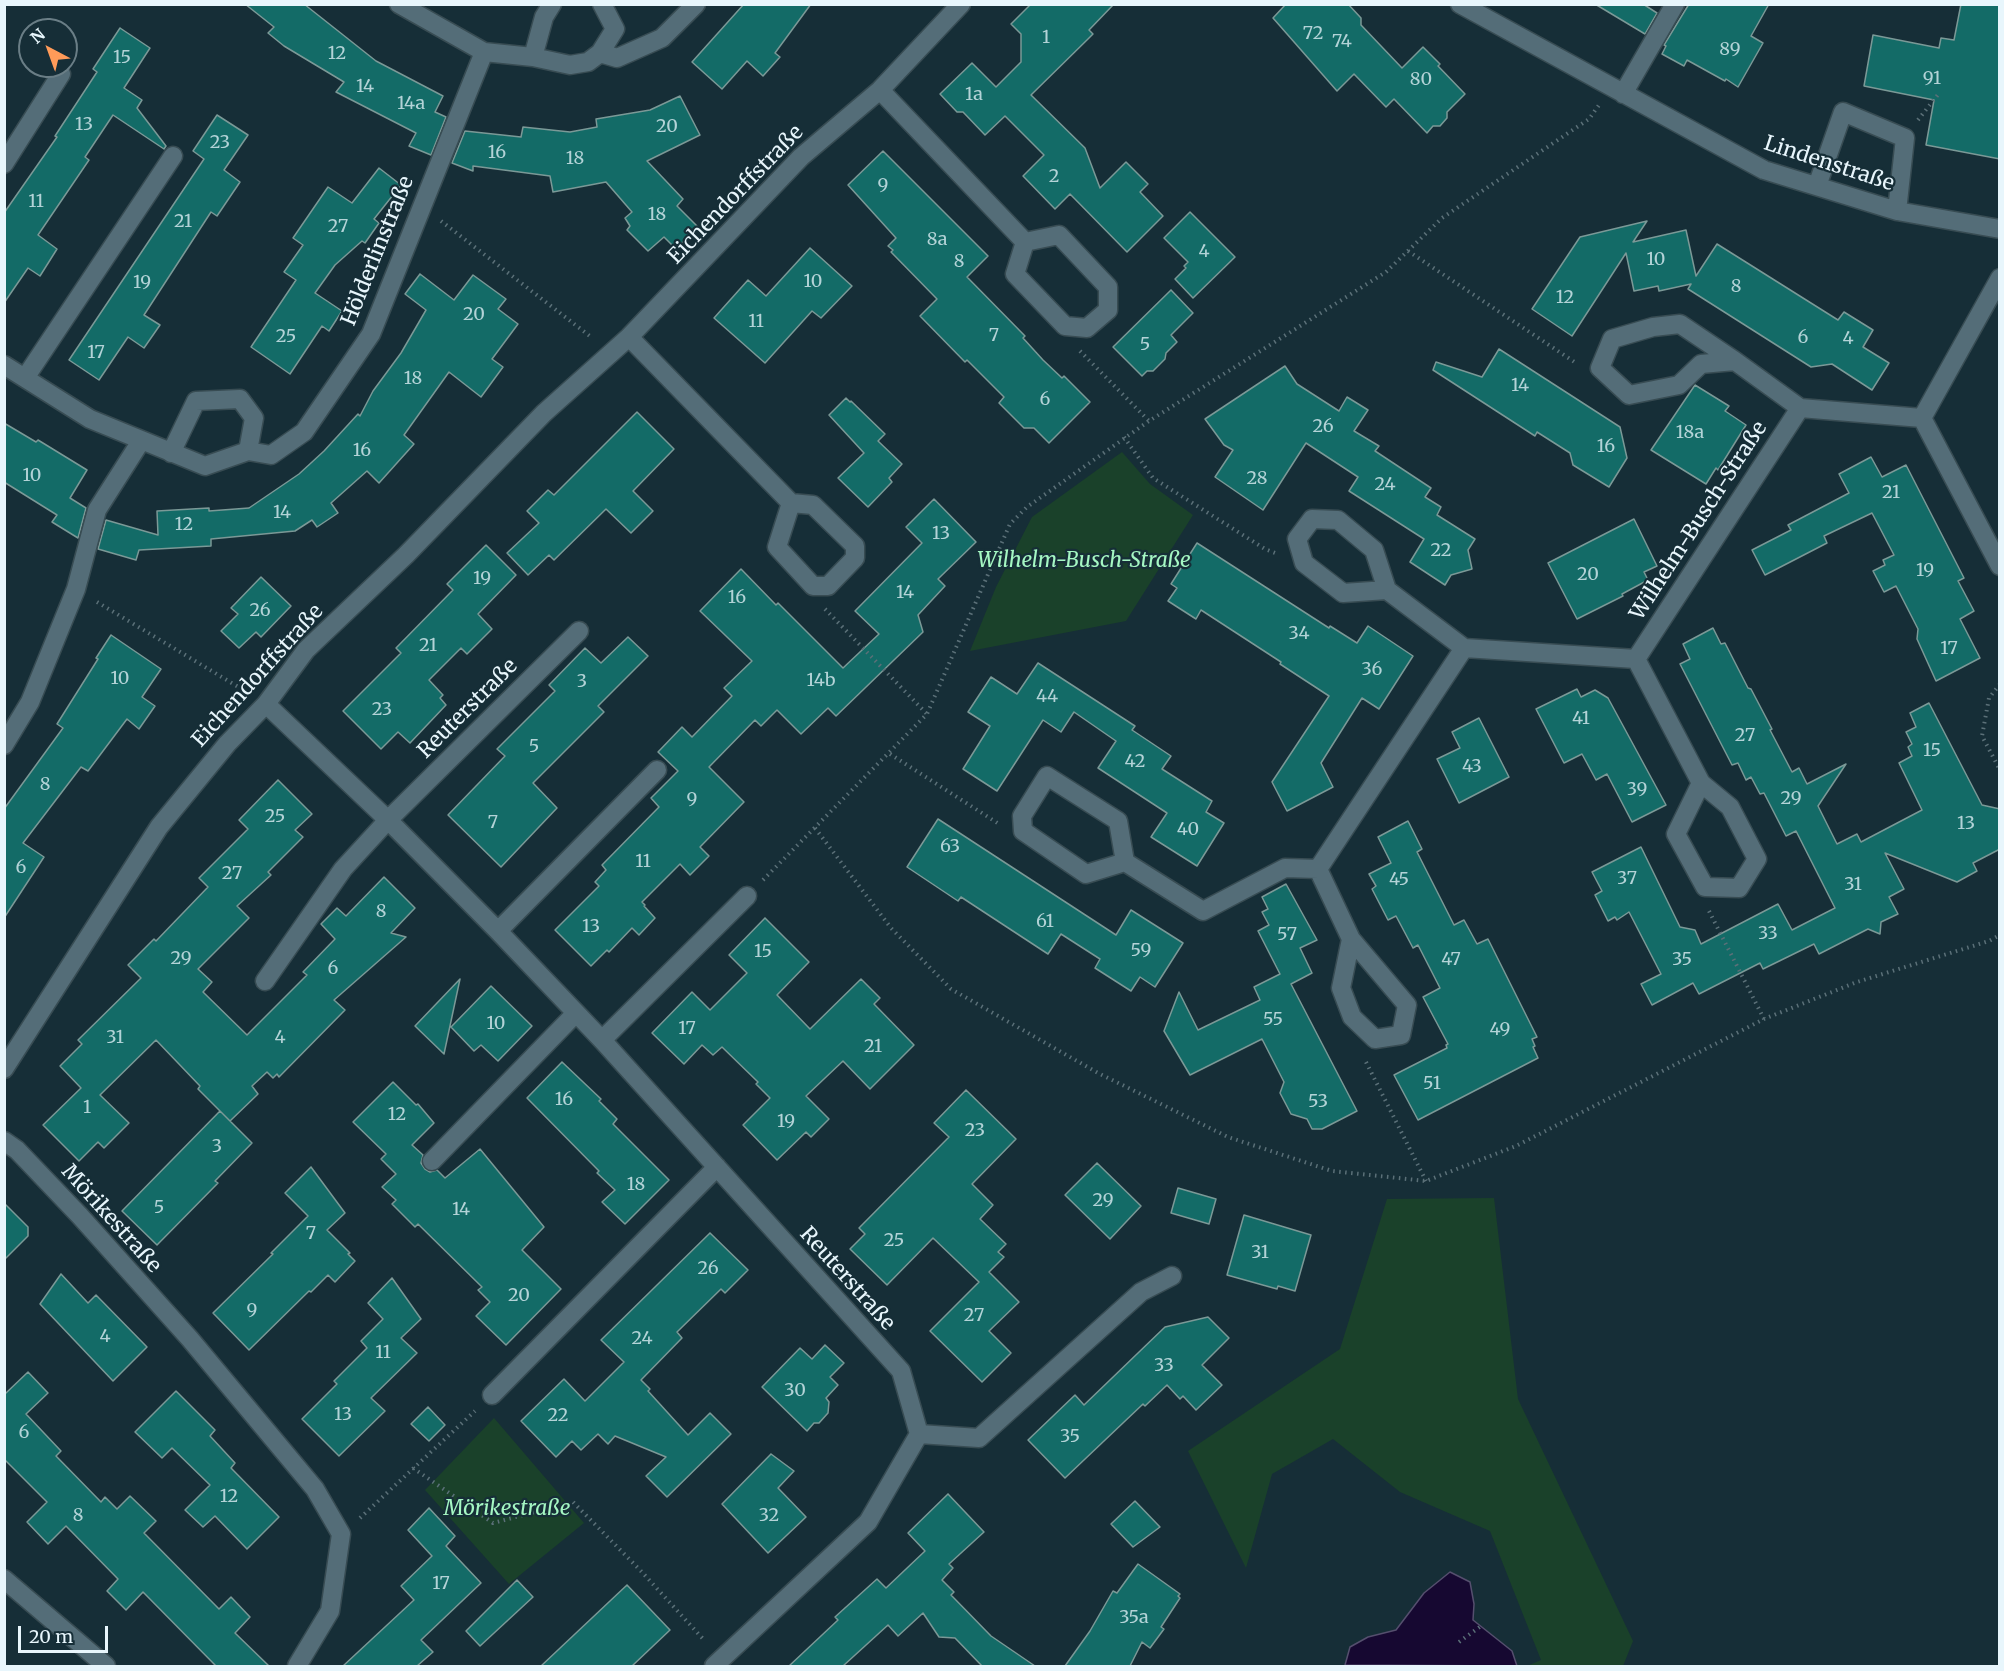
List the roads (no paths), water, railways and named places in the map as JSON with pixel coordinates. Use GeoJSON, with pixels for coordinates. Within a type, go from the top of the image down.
{"type":"FeatureCollection","features":[{"type":"Feature","properties":{"kind":"street"},"geometry":{"type":"LineString","coordinates":[[399,4],[484,52],[533,57],[570,65],[588,62],[600,53],[615,29],[602,4]]}},
{"type":"Feature","properties":{"kind":"street"},"geometry":{"type":"LineString","coordinates":[[533,57],[544,17],[552,4]]}},
{"type":"Feature","properties":{"kind":"street"},"geometry":{"type":"LineString","coordinates":[[600,53],[617,58],[662,38],[696,4]]}},
{"type":"Feature","properties":{"kind":"street","name":"Eichendorffstraße"},"geometry":{"type":"LineString","coordinates":[[4,1069],[159,827],[227,744],[266,704],[306,650],[406,555],[544,413],[630,337],[801,157],[880,90],[961,4]]}},
{"type":"Feature","properties":{"kind":"street","name":"Lindenstraße"},"geometry":{"type":"LineString","coordinates":[[1460,4],[1764,170],[1897,211],[2000,229]]}},
{"type":"Feature","properties":{"kind":"street"},"geometry":{"type":"LineString","coordinates":[[1617,90],[1675,4]]}},
{"type":"Feature","properties":{"kind":"street","name":"Hölderlinstraße"},"geometry":{"type":"LineString","coordinates":[[4,365],[90,419],[205,466],[248,451],[271,455],[304,432],[371,334],[484,52]]}},
{"type":"Feature","properties":{"kind":"street"},"geometry":{"type":"LineString","coordinates":[[4,164],[58,78]]}},
{"type":"Feature","properties":{"kind":"street"},"geometry":{"type":"LineString","coordinates":[[880,90],[1025,242]]}},
{"type":"Feature","properties":{"kind":"street"},"geometry":{"type":"LineString","coordinates":[[1817,186],[1843,112],[1905,138],[1897,211]]}},
{"type":"Feature","properties":{"kind":"street"},"geometry":{"type":"LineString","coordinates":[[25,378],[173,156]]}},
{"type":"Feature","properties":{"kind":"street"},"geometry":{"type":"LineString","coordinates":[[1059,235],[1108,287],[1108,310],[1087,328],[1065,326],[1015,274],[1025,242],[1059,235]]}},
{"type":"Feature","properties":{"kind":"street"},"geometry":{"type":"LineString","coordinates":[[1923,418],[2000,278]]}},
{"type":"Feature","properties":{"kind":"street"},"geometry":{"type":"LineString","coordinates":[[1735,362],[1701,364],[1679,385],[1629,395],[1600,368],[1612,339],[1653,327],[1680,324],[1735,362],[1800,408],[1923,418]]}},
{"type":"Feature","properties":{"kind":"street"},"geometry":{"type":"LineString","coordinates":[[630,337],[791,503],[813,505],[855,546],[855,558],[828,586],[813,586],[777,547],[791,503]]}},
{"type":"Feature","properties":{"kind":"street"},"geometry":{"type":"LineString","coordinates":[[171,453],[196,401],[240,399],[254,417],[248,451]]}},
{"type":"Feature","properties":{"kind":"street","name":"Wilhelm-Busch-Straße"},"geometry":{"type":"LineString","coordinates":[[1636,659],[1800,408]]}},
{"type":"Feature","properties":{"kind":"street"},"geometry":{"type":"LineString","coordinates":[[1923,418],[2000,566]]}},
{"type":"Feature","properties":{"kind":"street"},"geometry":{"type":"LineString","coordinates":[[4,745],[30,702],[76,589],[98,510],[141,441]]}},
{"type":"Feature","properties":{"kind":"street"},"geometry":{"type":"LineString","coordinates":[[1387,590],[1343,592],[1304,564],[1297,539],[1312,519],[1338,520],[1374,550],[1387,590],[1464,648],[1636,659],[1701,783],[1730,807],[1757,859],[1739,888],[1705,887],[1676,834],[1701,783]]}},
{"type":"Feature","properties":{"kind":"street","name":"Reuterstraße"},"geometry":{"type":"LineString","coordinates":[[265,981],[343,869],[388,819],[579,630]]}},
{"type":"Feature","properties":{"kind":"street"},"geometry":{"type":"LineString","coordinates":[[1317,869],[1464,648]]}},
{"type":"Feature","properties":{"kind":"street","name":"Reuterstraße"},"geometry":{"type":"LineString","coordinates":[[266,704],[388,819],[602,1040],[901,1371],[919,1434]]}},
{"type":"Feature","properties":{"kind":"street"},"geometry":{"type":"LineString","coordinates":[[498,931],[657,770]]}},
{"type":"Feature","properties":{"kind":"street"},"geometry":{"type":"LineString","coordinates":[[1125,862],[1086,874],[1023,831],[1022,816],[1047,776],[1118,821],[1125,862],[1203,911],[1285,868],[1317,869]]}},
{"type":"Feature","properties":{"kind":"street"},"geometry":{"type":"LineString","coordinates":[[1317,869],[1351,939],[1407,1005],[1401,1035],[1375,1039],[1352,1017],[1341,988],[1351,939]]}},
{"type":"Feature","properties":{"kind":"street"},"geometry":{"type":"LineString","coordinates":[[602,1040],[747,896]]}},
{"type":"Feature","properties":{"kind":"street"},"geometry":{"type":"LineString","coordinates":[[432,1161],[576,1013]]}},
{"type":"Feature","properties":{"kind":"street","name":"Mörikestraße"},"geometry":{"type":"LineString","coordinates":[[4,1141],[17,1150],[80,1216],[190,1339],[315,1490],[341,1534],[330,1611],[297,1666]]}},
{"type":"Feature","properties":{"kind":"street"},"geometry":{"type":"LineString","coordinates":[[492,1395],[717,1167]]}},
{"type":"Feature","properties":{"kind":"street"},"geometry":{"type":"LineString","coordinates":[[718,1663],[868,1522],[919,1434],[979,1438],[1141,1292],[1172,1276]]}},
{"type":"Feature","properties":{"kind":"street"},"geometry":{"type":"LineString","coordinates":[[4,1579],[106,1666]]}}]}
